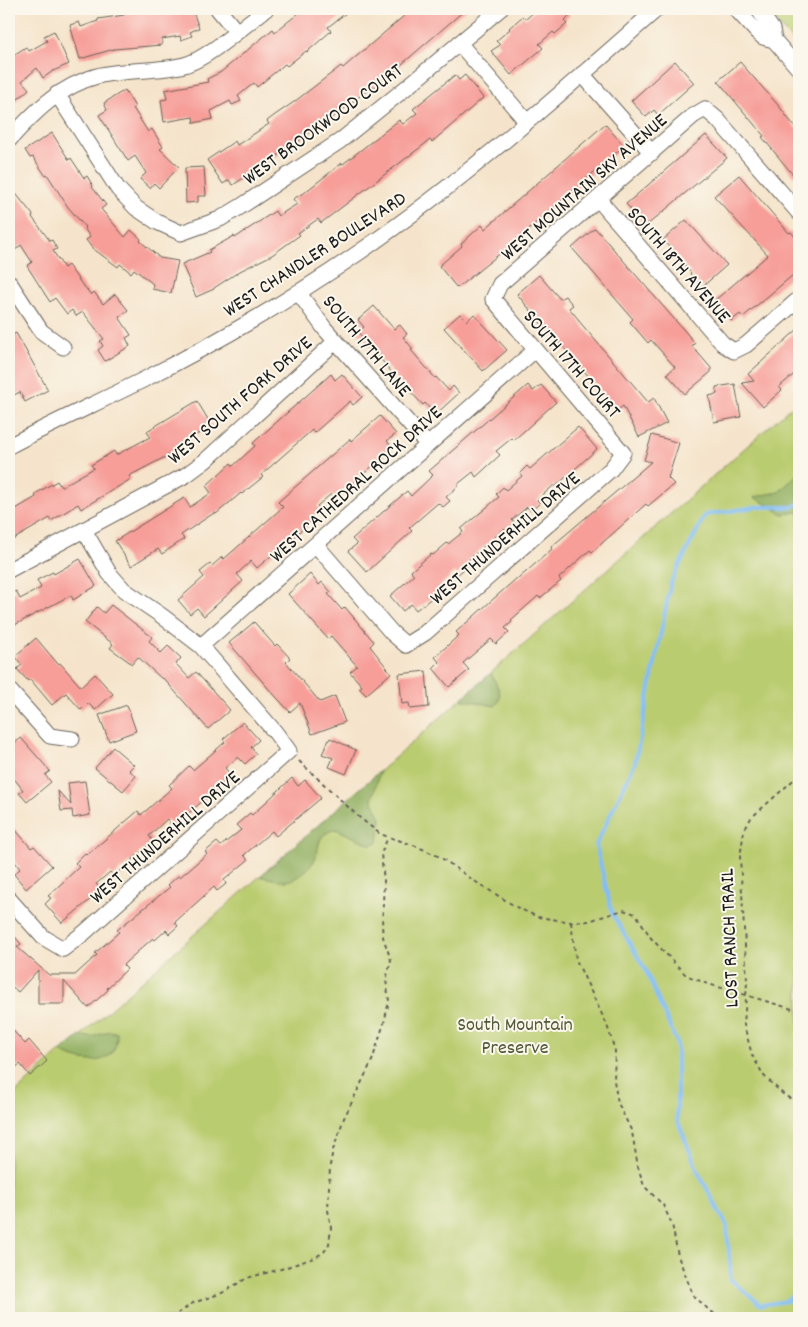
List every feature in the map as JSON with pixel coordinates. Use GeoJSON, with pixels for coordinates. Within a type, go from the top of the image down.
{"type":"FeatureCollection","features":[{"type":"Feature","properties":{"kind":"street"},"geometry":{"type":"LineString","coordinates":[[218,9],[236,32]]}},
{"type":"Feature","properties":{"kind":"street"},"geometry":{"type":"LineString","coordinates":[[9,140],[33,113],[57,94],[98,76],[186,65],[209,52],[266,9]]}},
{"type":"Feature","properties":{"kind":"street","name":"WEST BROOKWOOD COURT"},"geometry":{"type":"LineString","coordinates":[[57,94],[118,189],[136,208],[157,222],[181,233],[220,219],[340,141],[500,9]]}},
{"type":"Feature","properties":{"kind":"street","name":"WEST CHANDLER BOULEVARD"},"geometry":{"type":"LineString","coordinates":[[9,446],[223,337],[298,292],[364,249],[476,164],[657,9]]}},
{"type":"Feature","properties":{"kind":"street"},"geometry":{"type":"LineString","coordinates":[[736,9],[763,37],[774,40]]}},
{"type":"Feature","properties":{"kind":"street"},"geometry":{"type":"LineString","coordinates":[[758,9],[772,29],[774,40],[799,69]]}},
{"type":"Feature","properties":{"kind":"street"},"geometry":{"type":"LineString","coordinates":[[459,43],[527,122]]}},
{"type":"Feature","properties":{"kind":"street"},"geometry":{"type":"LineString","coordinates":[[582,74],[652,153]]}},
{"type":"Feature","properties":{"kind":"street","name":"WEST MOUNTAIN SKY AVENUE"},"geometry":{"type":"LineString","coordinates":[[493,299],[500,284],[693,116],[705,109],[717,119],[799,214]]}},
{"type":"Feature","properties":{"kind":"street","name":"SOUTH 18TH AVENUE"},"geometry":{"type":"LineString","coordinates":[[598,200],[723,344],[734,351],[746,345],[799,299]]}},
{"type":"Feature","properties":{"kind":"street"},"geometry":{"type":"LineString","coordinates":[[9,282],[41,331],[63,347]]}},
{"type":"Feature","properties":{"kind":"street","name":"SOUTH 17TH LANE"},"geometry":{"type":"LineString","coordinates":[[298,292],[325,329],[428,445]]}},
{"type":"Feature","properties":{"kind":"street","name":"SOUTH 17TH COURT"},"geometry":{"type":"LineString","coordinates":[[493,299],[623,454]]}},
{"type":"Feature","properties":{"kind":"street","name":"WEST SOUTH FORK DRIVE"},"geometry":{"type":"LineString","coordinates":[[9,570],[186,475],[205,461],[336,341]]}},
{"type":"Feature","properties":{"kind":"street","name":"WEST CATHEDRAL ROCK DRIVE"},"geometry":{"type":"LineString","coordinates":[[201,646],[536,350]]}},
{"type":"Feature","properties":{"kind":"street","name":"WEST THUNDERHILL DRIVE"},"geometry":{"type":"LineString","coordinates":[[316,545],[392,633],[406,645],[425,633],[611,469],[623,454]]}},
{"type":"Feature","properties":{"kind":"street"},"geometry":{"type":"LineString","coordinates":[[84,530],[110,573],[124,590],[201,646],[289,751]]}},
{"type":"Feature","properties":{"kind":"street"},"geometry":{"type":"LineString","coordinates":[[9,690],[50,736],[72,740]]}},
{"type":"Feature","properties":{"kind":"street","name":"WEST THUNDERHILL DRIVE"},"geometry":{"type":"LineString","coordinates":[[9,899],[43,937],[63,949],[84,933],[289,751]]}},
{"type":"Feature","properties":{"kind":"path"},"geometry":{"type":"LineString","coordinates":[[289,751],[360,818],[380,834],[416,846],[440,857],[518,908],[538,917],[571,922],[589,921],[623,910],[636,914],[651,938],[686,975],[705,983],[799,1011]]}},
{"type":"Feature","properties":{"kind":"path","name":"LOST RANCH TRAIL"},"geometry":{"type":"LineString","coordinates":[[799,775],[751,818],[744,831],[740,857],[747,982],[744,1025],[752,1055],[764,1076],[785,1096],[799,1102]]}},
{"type":"Feature","properties":{"kind":"path"},"geometry":{"type":"LineString","coordinates":[[171,1318],[193,1304],[222,1293],[247,1278],[314,1258],[324,1252],[329,1244],[331,1228],[328,1210],[330,1165],[333,1150],[344,1118],[372,1061],[389,1001],[386,980],[391,960],[383,937],[384,881],[381,854],[388,837]]}},
{"type":"Feature","properties":{"kind":"path"},"geometry":{"type":"LineString","coordinates":[[571,922],[576,960],[607,1025],[615,1051],[614,1081],[618,1103],[632,1132],[638,1167],[644,1186],[663,1205],[672,1224],[678,1256],[693,1295],[710,1311],[722,1318]]}},
{"type":"Feature","properties":{"kind":"green space"},"geometry":{"type":"Polygon","coordinates":[[[765,9],[799,9],[799,48],[765,9]]]}},
{"type":"Feature","properties":{"kind":"green space","name":"South Mountain Preserve"},"geometry":{"type":"Polygon","coordinates":[[[799,400],[799,1318],[9,1318],[9,1099],[260,876],[264,877],[461,699],[465,700],[492,676],[491,673],[799,400]]]}},
{"type":"Feature","properties":{"kind":"green space"},"geometry":{"type":"Polygon","coordinates":[[[799,473],[799,512],[783,514],[754,497],[779,492],[799,473]]]}},
{"type":"Feature","properties":{"kind":"green space"},"geometry":{"type":"Polygon","coordinates":[[[491,673],[500,694],[500,698],[495,706],[461,699],[491,673]]]}},
{"type":"Feature","properties":{"kind":"green space"},"geometry":{"type":"Polygon","coordinates":[[[380,771],[372,799],[381,818],[378,842],[371,845],[336,829],[322,837],[313,863],[297,877],[284,881],[260,876],[380,771]]]}},
{"type":"Feature","properties":{"kind":"green space"},"geometry":{"type":"Polygon","coordinates":[[[110,1031],[117,1033],[116,1045],[112,1053],[105,1058],[88,1061],[60,1052],[80,1036],[92,1037],[110,1031]]]}},
{"type":"Feature","properties":{"kind":"building"},"geometry":{"type":"Polygon","coordinates":[[[166,9],[192,9],[199,28],[190,32],[192,36],[181,40],[180,36],[162,39],[162,45],[114,49],[80,59],[70,25],[79,22],[81,27],[98,21],[98,19],[124,15],[123,13],[166,9]]]}},
{"type":"Feature","properties":{"kind":"building"},"geometry":{"type":"Polygon","coordinates":[[[304,9],[351,9],[328,27],[331,31],[307,52],[287,66],[285,64],[257,87],[254,83],[238,96],[241,101],[232,105],[230,101],[211,111],[213,119],[194,123],[193,117],[164,122],[161,100],[167,99],[165,90],[208,82],[207,79],[221,72],[273,29],[275,32],[304,9]]]}},
{"type":"Feature","properties":{"kind":"building"},"geometry":{"type":"Polygon","coordinates":[[[412,9],[466,9],[374,88],[373,86],[315,131],[313,129],[295,144],[233,185],[229,180],[223,184],[207,160],[235,141],[237,145],[269,124],[267,121],[341,66],[343,68],[412,9]]]}},
{"type":"Feature","properties":{"kind":"building"},"geometry":{"type":"Polygon","coordinates":[[[537,9],[565,9],[570,15],[564,21],[567,24],[555,34],[553,32],[539,44],[543,48],[511,75],[491,51],[500,45],[496,41],[509,28],[523,16],[526,19],[537,9]]]}},
{"type":"Feature","properties":{"kind":"building"},"geometry":{"type":"Polygon","coordinates":[[[54,31],[69,64],[43,78],[37,68],[22,81],[29,89],[9,107],[9,58],[26,47],[29,51],[47,41],[44,36],[54,31]]]}},
{"type":"Feature","properties":{"kind":"building"},"geometry":{"type":"Polygon","coordinates":[[[675,61],[694,83],[658,115],[654,110],[646,117],[631,101],[675,61]]]}},
{"type":"Feature","properties":{"kind":"building"},"geometry":{"type":"Polygon","coordinates":[[[740,62],[799,132],[799,172],[794,176],[762,137],[764,136],[718,81],[740,62]]]}},
{"type":"Feature","properties":{"kind":"building"},"geometry":{"type":"Polygon","coordinates":[[[455,75],[459,80],[465,75],[483,98],[432,142],[430,140],[321,223],[318,219],[298,233],[300,235],[272,255],[240,271],[214,289],[196,297],[182,264],[210,252],[209,250],[234,236],[235,238],[275,211],[278,216],[297,204],[293,199],[343,164],[399,120],[403,124],[417,113],[413,109],[455,75]]]}},
{"type":"Feature","properties":{"kind":"building"},"geometry":{"type":"Polygon","coordinates":[[[125,90],[135,107],[133,108],[148,132],[152,129],[163,147],[160,149],[179,167],[159,188],[154,183],[150,188],[140,179],[146,173],[135,156],[128,161],[99,115],[107,110],[104,103],[125,90]]]}},
{"type":"Feature","properties":{"kind":"building"},"geometry":{"type":"Polygon","coordinates":[[[605,124],[624,146],[507,248],[457,288],[439,266],[482,225],[485,229],[605,124]]]}},
{"type":"Feature","properties":{"kind":"building"},"geometry":{"type":"Polygon","coordinates":[[[52,133],[69,160],[71,158],[84,178],[87,176],[92,187],[106,205],[101,209],[125,237],[131,230],[141,239],[140,241],[160,258],[178,261],[171,293],[152,289],[153,284],[134,269],[131,273],[120,264],[118,267],[92,248],[86,240],[90,237],[85,227],[68,207],[47,174],[45,175],[33,157],[30,158],[25,150],[52,133]]]}},
{"type":"Feature","properties":{"kind":"building"},"geometry":{"type":"Polygon","coordinates":[[[706,135],[727,158],[646,226],[626,204],[706,135]]]}},
{"type":"Feature","properties":{"kind":"building"},"geometry":{"type":"Polygon","coordinates":[[[204,167],[206,196],[198,196],[198,202],[186,203],[185,168],[204,167]]]}},
{"type":"Feature","properties":{"kind":"building"},"geometry":{"type":"Polygon","coordinates":[[[739,175],[799,242],[799,270],[743,317],[740,314],[731,321],[714,301],[768,255],[714,196],[739,175]]]}},
{"type":"Feature","properties":{"kind":"building"},"geometry":{"type":"Polygon","coordinates":[[[9,185],[33,215],[32,217],[50,241],[52,240],[57,249],[53,251],[64,268],[68,265],[91,295],[94,292],[103,304],[115,294],[128,310],[119,317],[131,335],[126,338],[130,346],[105,361],[98,350],[103,346],[100,341],[104,339],[83,312],[76,316],[72,310],[67,314],[55,298],[50,302],[27,266],[32,262],[21,245],[14,251],[9,244],[9,241],[14,237],[9,231],[9,185]]]}},
{"type":"Feature","properties":{"kind":"building"},"geometry":{"type":"Polygon","coordinates":[[[686,220],[727,265],[702,287],[663,240],[686,220]]]}},
{"type":"Feature","properties":{"kind":"building"},"geometry":{"type":"Polygon","coordinates":[[[595,228],[695,343],[692,346],[711,368],[711,372],[685,394],[667,374],[675,367],[651,340],[648,343],[630,322],[633,319],[572,248],[595,228]]]}},
{"type":"Feature","properties":{"kind":"building"},"geometry":{"type":"Polygon","coordinates":[[[539,275],[560,299],[565,296],[573,305],[569,308],[578,320],[648,402],[654,398],[667,423],[639,437],[623,406],[618,410],[549,333],[517,294],[539,275]]]}},
{"type":"Feature","properties":{"kind":"building"},"geometry":{"type":"Polygon","coordinates":[[[374,306],[394,329],[400,325],[407,334],[403,337],[413,349],[411,350],[435,378],[449,391],[453,386],[459,393],[435,415],[425,403],[423,405],[404,387],[358,332],[364,327],[358,320],[374,306]]]}},
{"type":"Feature","properties":{"kind":"building"},"geometry":{"type":"Polygon","coordinates":[[[460,314],[467,321],[474,314],[507,350],[483,371],[444,328],[460,314]]]}},
{"type":"Feature","properties":{"kind":"building"},"geometry":{"type":"Polygon","coordinates":[[[799,328],[799,370],[779,387],[782,390],[763,407],[742,383],[754,381],[748,374],[799,328]]]}},
{"type":"Feature","properties":{"kind":"building"},"geometry":{"type":"Polygon","coordinates":[[[16,333],[48,390],[25,402],[20,392],[14,395],[9,386],[9,337],[16,333]]]}},
{"type":"Feature","properties":{"kind":"building"},"geometry":{"type":"Polygon","coordinates":[[[331,374],[335,380],[342,374],[362,397],[353,405],[350,401],[314,433],[312,430],[261,475],[263,477],[242,494],[216,514],[214,513],[181,535],[184,539],[162,554],[158,549],[131,566],[115,541],[184,498],[190,507],[211,493],[206,486],[231,463],[233,466],[255,446],[253,443],[331,374]]]}},
{"type":"Feature","properties":{"kind":"building"},"geometry":{"type":"Polygon","coordinates":[[[735,384],[741,417],[714,422],[709,396],[717,394],[716,387],[735,384]]]}},
{"type":"Feature","properties":{"kind":"building"},"geometry":{"type":"Polygon","coordinates":[[[528,385],[533,391],[541,385],[556,402],[514,440],[512,438],[496,451],[500,455],[476,477],[473,472],[458,484],[446,497],[450,501],[443,507],[438,503],[409,528],[412,531],[367,572],[348,551],[357,544],[352,539],[407,491],[411,496],[433,475],[429,471],[528,385]]]}},
{"type":"Feature","properties":{"kind":"building"},"geometry":{"type":"Polygon","coordinates":[[[197,401],[212,426],[183,442],[187,448],[172,457],[171,454],[129,476],[131,479],[81,509],[78,504],[51,521],[50,518],[9,542],[9,513],[36,497],[35,494],[57,481],[61,487],[94,468],[91,465],[114,451],[116,455],[150,437],[147,431],[197,401]]]}},
{"type":"Feature","properties":{"kind":"building"},"geometry":{"type":"Polygon","coordinates":[[[380,416],[396,434],[387,441],[393,448],[335,499],[331,494],[317,506],[320,509],[310,518],[312,521],[257,568],[251,561],[237,574],[243,581],[204,616],[197,608],[190,614],[178,600],[204,577],[200,572],[210,564],[212,566],[222,557],[224,559],[283,507],[278,502],[350,439],[351,441],[380,416]]]}},
{"type":"Feature","properties":{"kind":"building"},"geometry":{"type":"Polygon","coordinates":[[[578,427],[597,449],[555,487],[554,485],[537,500],[540,503],[531,511],[527,507],[512,520],[515,525],[507,532],[504,529],[467,561],[470,564],[457,575],[455,572],[440,586],[442,589],[433,597],[416,610],[411,604],[403,611],[390,596],[414,575],[411,571],[431,554],[433,555],[463,532],[461,529],[499,497],[496,494],[503,487],[506,490],[522,476],[520,473],[527,466],[530,469],[578,427]]]}},
{"type":"Feature","properties":{"kind":"building"},"geometry":{"type":"Polygon","coordinates":[[[652,435],[679,443],[668,478],[674,484],[648,506],[646,504],[592,552],[590,550],[559,578],[561,581],[540,598],[538,596],[511,620],[512,622],[505,628],[509,632],[496,644],[491,639],[463,663],[469,670],[449,687],[433,668],[439,662],[435,657],[459,635],[456,632],[552,549],[551,547],[651,462],[644,460],[652,435]]]}},
{"type":"Feature","properties":{"kind":"building"},"geometry":{"type":"Polygon","coordinates":[[[80,559],[96,586],[73,600],[71,595],[9,628],[9,595],[16,591],[20,599],[41,588],[37,580],[53,572],[54,574],[80,559]]]}},
{"type":"Feature","properties":{"kind":"building"},"geometry":{"type":"Polygon","coordinates":[[[310,574],[319,585],[322,582],[331,592],[328,594],[342,610],[345,607],[374,642],[370,646],[391,673],[366,695],[359,688],[362,686],[350,672],[357,666],[331,636],[328,639],[288,594],[310,574]]]}},
{"type":"Feature","properties":{"kind":"building"},"geometry":{"type":"Polygon","coordinates":[[[111,605],[152,637],[149,641],[161,653],[168,646],[181,658],[176,664],[189,678],[196,672],[230,710],[208,729],[163,678],[138,657],[132,664],[110,648],[113,644],[85,622],[97,607],[104,613],[111,605]]]}},
{"type":"Feature","properties":{"kind":"building"},"geometry":{"type":"Polygon","coordinates":[[[254,622],[275,646],[277,644],[290,658],[286,662],[320,702],[335,696],[345,722],[312,734],[300,703],[290,712],[268,688],[229,643],[254,622]]]}},
{"type":"Feature","properties":{"kind":"building"},"geometry":{"type":"Polygon","coordinates":[[[36,638],[81,687],[95,674],[113,694],[95,710],[88,703],[81,710],[66,693],[52,705],[30,679],[28,681],[17,669],[22,665],[15,656],[36,638]]]}},
{"type":"Feature","properties":{"kind":"building"},"geometry":{"type":"Polygon","coordinates":[[[426,671],[429,707],[410,709],[409,703],[402,704],[399,674],[426,671]]]}},
{"type":"Feature","properties":{"kind":"building"},"geometry":{"type":"Polygon","coordinates":[[[127,705],[136,731],[109,741],[99,715],[127,705]]]}},
{"type":"Feature","properties":{"kind":"building"},"geometry":{"type":"Polygon","coordinates":[[[243,722],[259,740],[251,747],[256,754],[245,764],[238,757],[225,768],[231,776],[173,827],[167,819],[149,836],[153,841],[114,876],[110,872],[96,884],[102,890],[62,923],[45,904],[51,898],[48,896],[79,867],[75,863],[138,811],[141,815],[172,788],[169,785],[189,766],[193,770],[225,742],[223,739],[243,722]]]}},
{"type":"Feature","properties":{"kind":"building"},"geometry":{"type":"Polygon","coordinates":[[[9,737],[14,744],[21,738],[50,771],[45,775],[51,782],[27,802],[19,793],[23,790],[9,772],[9,737]]]}},
{"type":"Feature","properties":{"kind":"building"},"geometry":{"type":"Polygon","coordinates":[[[330,738],[356,750],[346,774],[329,767],[333,758],[322,754],[330,738]]]}},
{"type":"Feature","properties":{"kind":"building"},"geometry":{"type":"Polygon","coordinates":[[[113,747],[134,765],[129,770],[136,776],[123,791],[95,768],[113,747]]]}},
{"type":"Feature","properties":{"kind":"building"},"geometry":{"type":"Polygon","coordinates":[[[292,778],[298,786],[305,780],[321,798],[276,836],[272,831],[244,855],[248,860],[224,880],[226,884],[217,891],[214,887],[175,922],[178,926],[169,934],[166,930],[155,940],[153,938],[126,962],[123,965],[127,969],[88,1008],[64,981],[64,1004],[38,1004],[38,970],[18,992],[9,984],[9,930],[21,944],[17,947],[49,975],[75,975],[97,955],[95,953],[119,932],[117,930],[170,887],[168,885],[207,854],[205,852],[217,842],[221,846],[241,830],[236,825],[250,813],[252,815],[292,778]]]}},
{"type":"Feature","properties":{"kind":"building"},"geometry":{"type":"Polygon","coordinates":[[[85,781],[90,815],[73,818],[72,810],[61,811],[58,791],[71,805],[68,783],[85,781]]]}},
{"type":"Feature","properties":{"kind":"building"},"geometry":{"type":"Polygon","coordinates":[[[9,822],[31,848],[34,846],[52,866],[26,889],[14,874],[20,869],[9,853],[9,822]]]}},
{"type":"Feature","properties":{"kind":"building"},"geometry":{"type":"Polygon","coordinates":[[[9,1026],[25,1044],[29,1040],[47,1061],[30,1076],[20,1064],[14,1069],[9,1062],[9,1026]]]}},
{"type":"Feature","properties":{"kind":"waterway"},"geometry":{"type":"LineString","coordinates":[[799,504],[792,507],[756,507],[705,515],[671,582],[635,763],[596,845],[612,913],[645,969],[677,1043],[677,1119],[698,1172],[727,1226],[731,1280],[761,1305],[787,1301],[799,1290]]}}]}
